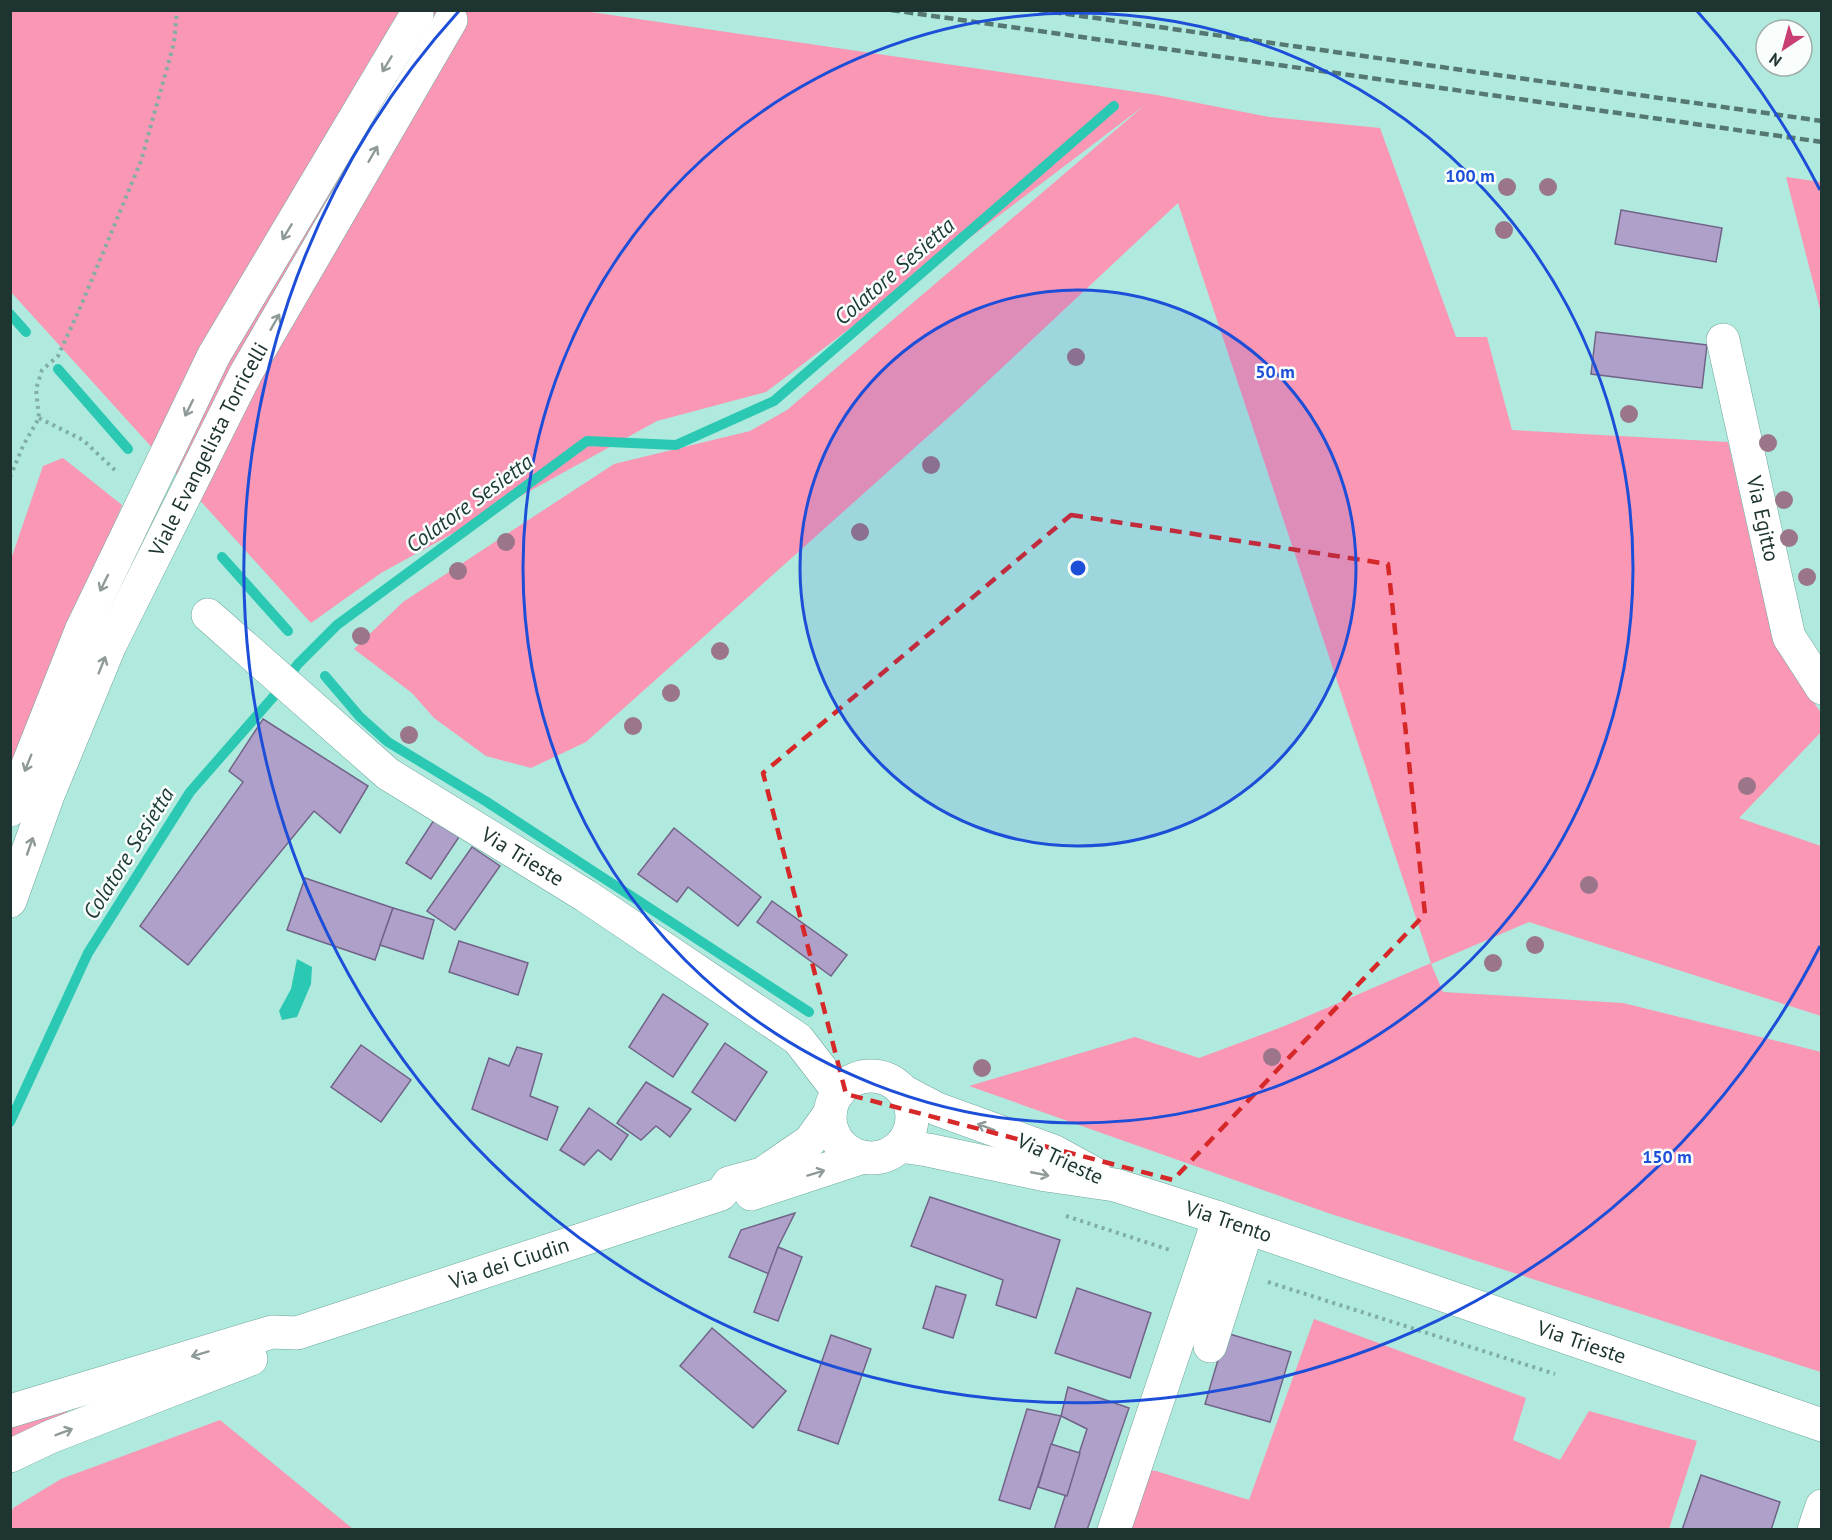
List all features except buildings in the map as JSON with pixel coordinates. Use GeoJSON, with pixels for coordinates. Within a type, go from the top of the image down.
{"type":"FeatureCollection","features":[{"type":"Feature","properties":{"kind":"street","name":"Viale Evangelista Torricelli"},"geometry":{"type":"LineString","coordinates":[[10,810],[81,631],[214,355],[417,14]]}},
{"type":"Feature","properties":{"kind":"street","name":"Viale Evangelista Torricelli"},"geometry":{"type":"LineString","coordinates":[[10,902],[48,795],[110,645],[246,373],[451,20]]}},
{"type":"Feature","properties":{"kind":"street","name":"Via Egitto"},"geometry":{"type":"LineString","coordinates":[[1723,340],[1789,637],[1821,688]]}},
{"type":"Feature","properties":{"kind":"street","name":"Via Trieste"},"geometry":{"type":"LineString","coordinates":[[208,615],[388,774],[586,896],[798,1039],[835,1102]]}},
{"type":"Feature","properties":{"kind":"street"},"geometry":{"type":"LineString","coordinates":[[882,1077],[903,1091],[912,1113],[907,1137],[900,1146],[889,1154],[876,1158],[863,1157],[842,1146],[831,1125],[835,1102],[848,1083],[859,1078],[882,1077]]}},
{"type":"Feature","properties":{"kind":"street","name":"Via Trieste"},"geometry":{"type":"LineString","coordinates":[[903,1091],[937,1109],[1053,1151],[1115,1185]]}},
{"type":"Feature","properties":{"kind":"street","name":"Via dei Ciudin"},"geometry":{"type":"LineString","coordinates":[[10,1411],[272,1332],[297,1332],[721,1194],[729,1184],[762,1174],[810,1141],[835,1102]]}},
{"type":"Feature","properties":{"kind":"street","name":"Via Trieste"},"geometry":{"type":"LineString","coordinates":[[900,1146],[1046,1175],[1115,1185]]}},
{"type":"Feature","properties":{"kind":"street","name":"Via dei Ciudin"},"geometry":{"type":"LineString","coordinates":[[721,1194],[734,1199],[863,1157]]}},
{"type":"Feature","properties":{"kind":"street","name":"Via Trento"},"geometry":{"type":"LineString","coordinates":[[1115,1185],[1341,1260]]}},
{"type":"Feature","properties":{"kind":"street"},"geometry":{"type":"LineString","coordinates":[[1114,1530],[1219,1266],[1233,1223]]}},
{"type":"Feature","properties":{"kind":"street","name":"Via Trieste"},"geometry":{"type":"LineString","coordinates":[[1341,1260],[1821,1425]]}},
{"type":"Feature","properties":{"kind":"street"},"geometry":{"type":"LineString","coordinates":[[1210,1346],[1219,1266]]}},
{"type":"Feature","properties":{"kind":"street","name":"Via dei Ciudin"},"geometry":{"type":"LineString","coordinates":[[10,1456],[50,1437],[280,1348],[297,1332]]}},
{"type":"Feature","properties":{"kind":"street"},"geometry":{"type":"LineString","coordinates":[[1814,1530],[1821,1506]]}},
{"type":"Feature","properties":{"kind":"path"},"geometry":{"type":"LineString","coordinates":[[10,477],[23,446],[39,418],[36,390],[42,370],[58,356],[63,346],[141,161],[174,43],[177,10]]}},
{"type":"Feature","properties":{"kind":"path"},"geometry":{"type":"LineString","coordinates":[[39,418],[83,440],[122,476]]}},
{"type":"Feature","properties":{"kind":"path"},"geometry":{"type":"LineString","coordinates":[[1057,1213],[1561,1376]]}},
{"type":"Feature","properties":{"kind":"highlighted area"},"geometry":{"type":"Polygon","coordinates":[[[1071,515],[1388,564],[1425,914],[1173,1180],[846,1094],[763,773],[1071,515]]]}},
{"type":"Feature","properties":{"kind":"shaded area"},"geometry":{"type":"Polygon","coordinates":[[[10,11],[584,11],[1157,95],[1269,117],[1380,128],[1456,337],[1487,337],[1512,430],[1728,442],[1773,641],[1821,713],[1821,732],[1739,818],[1821,846],[1821,1016],[1529,922],[1431,964],[1443,992],[1623,1003],[1821,1052],[1821,1372],[1328,1213],[969,1086],[1135,1037],[1199,1058],[1287,1025],[1431,963],[1178,203],[958,409],[586,742],[531,768],[486,756],[434,718],[412,693],[354,649],[403,602],[614,464],[750,431],[787,410],[1145,105],[766,392],[657,421],[381,573],[311,623],[11,292],[10,11]]]}},
{"type":"Feature","properties":{"kind":"shaded area"},"geometry":{"type":"Polygon","coordinates":[[[1786,177],[1821,182],[1821,313],[1786,177]]]}},
{"type":"Feature","properties":{"kind":"shaded area"},"geometry":{"type":"Polygon","coordinates":[[[63,458],[122,505],[11,792],[11,559],[43,466],[63,458]]]}},
{"type":"Feature","properties":{"kind":"shaded area"},"geometry":{"type":"Polygon","coordinates":[[[297,959],[312,967],[311,984],[297,1017],[282,1020],[279,1011],[291,989],[297,959]]]}},
{"type":"Feature","properties":{"kind":"shaded area"},"geometry":{"type":"Polygon","coordinates":[[[1314,1319],[1526,1398],[1513,1440],[1560,1460],[1589,1411],[1697,1441],[1669,1529],[1099,1530],[1120,1466],[1156,1471],[1249,1500],[1314,1319]]]}},
{"type":"Feature","properties":{"kind":"shaded area"},"geometry":{"type":"Polygon","coordinates":[[[65,1410],[69,1413],[11,1438],[11,1426],[65,1410]]]}},
{"type":"Feature","properties":{"kind":"shaded area"},"geometry":{"type":"Polygon","coordinates":[[[220,1420],[353,1529],[11,1529],[13,1508],[61,1479],[220,1420]]]}},
{"type":"Feature","properties":{"kind":"waterway","name":"Colatore Sesietta"},"geometry":{"type":"LineString","coordinates":[[10,1122],[88,953],[190,792],[274,696],[298,664],[337,625],[587,441],[676,445],[774,401],[1114,106]]}},
{"type":"Feature","properties":{"kind":"waterway"},"geometry":{"type":"LineString","coordinates":[[10,314],[26,332]]}},
{"type":"Feature","properties":{"kind":"waterway"},"geometry":{"type":"LineString","coordinates":[[58,369],[128,449]]}},
{"type":"Feature","properties":{"kind":"waterway"},"geometry":{"type":"LineString","coordinates":[[222,557],[288,631]]}},
{"type":"Feature","properties":{"kind":"waterway"},"geometry":{"type":"LineString","coordinates":[[325,676],[360,717],[388,742],[487,802],[809,1012]]}},
{"type":"Feature","properties":{"kind":"railway"},"geometry":{"type":"LineString","coordinates":[[891,10],[1822,142]]}},
{"type":"Feature","properties":{"kind":"railway"},"geometry":{"type":"LineString","coordinates":[[1039,10],[1822,121]]}}]}
